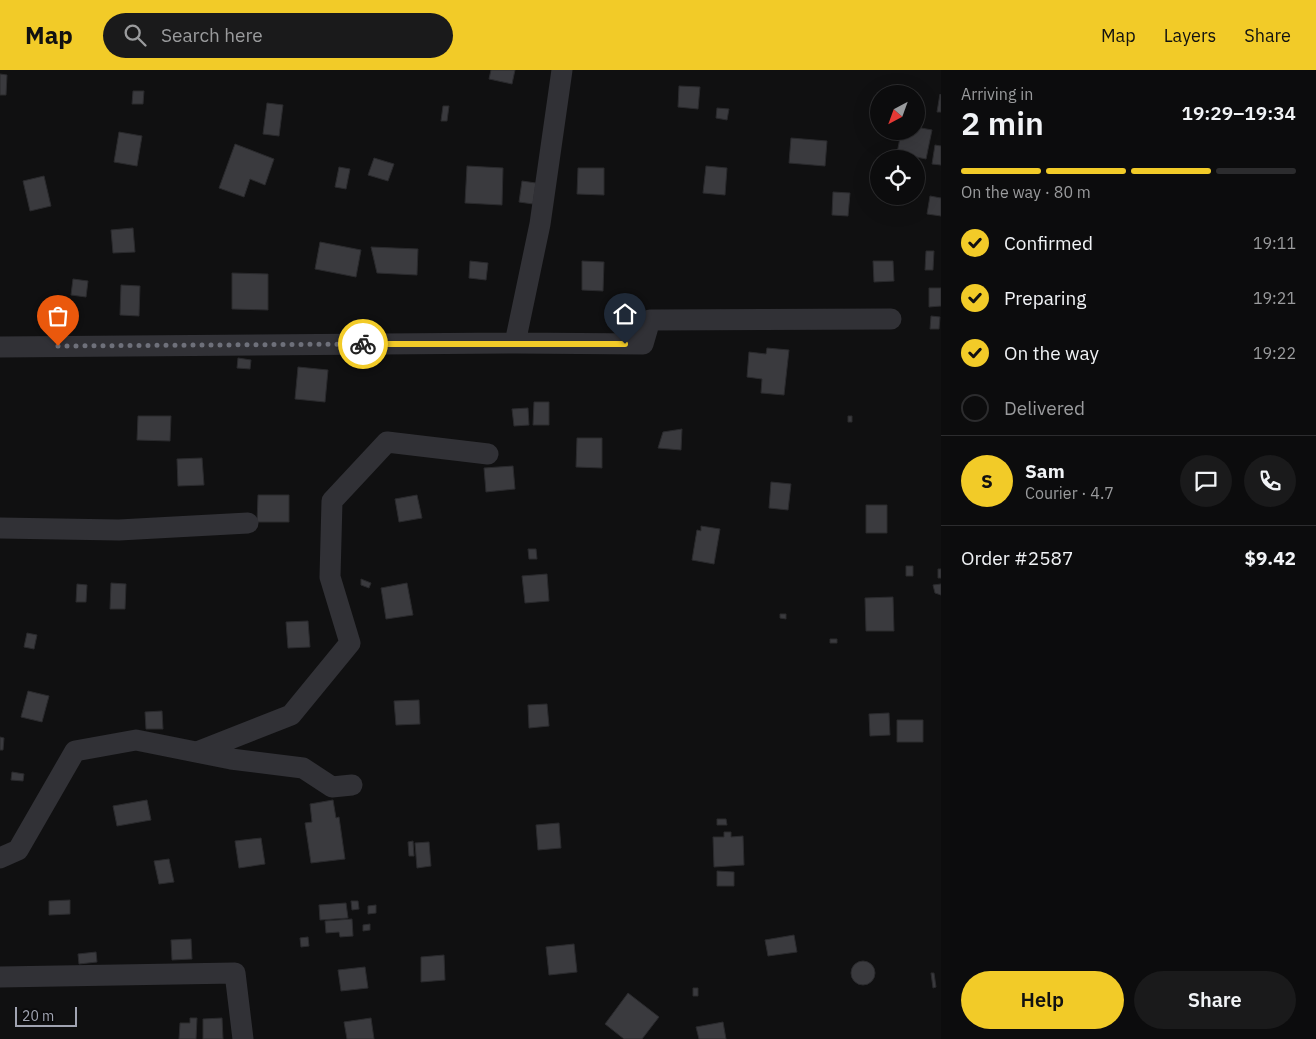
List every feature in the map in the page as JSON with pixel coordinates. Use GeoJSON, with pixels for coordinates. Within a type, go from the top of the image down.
{"type":"FeatureCollection","features":[{"type":"Feature","properties":{"kind":"street"},"geometry":{"type":"LineString","coordinates":[[515,343],[540,224],[562,70]]}},
{"type":"Feature","properties":{"kind":"street"},"geometry":{"type":"LineString","coordinates":[[0,347],[515,343],[643,344],[650,320],[891,319]]}},
{"type":"Feature","properties":{"kind":"street"},"geometry":{"type":"LineString","coordinates":[[197,752],[291,715],[350,643],[330,577],[332,501],[387,442],[488,454]]}},
{"type":"Feature","properties":{"kind":"street"},"geometry":{"type":"LineString","coordinates":[[0,528],[119,530],[248,523]]}},
{"type":"Feature","properties":{"kind":"street"},"geometry":{"type":"LineString","coordinates":[[0,858],[18,850],[75,751],[136,740],[197,752],[303,768],[332,787],[352,785]]}},
{"type":"Feature","properties":{"kind":"street"},"geometry":{"type":"LineString","coordinates":[[0,977],[235,973],[243,1039]]}},
{"type":"Feature","properties":{"kind":"building"},"geometry":{"type":"Polygon","coordinates":[[[491,70],[515,70],[512,84],[489,79],[491,70]]]}},
{"type":"Feature","properties":{"kind":"building"},"geometry":{"type":"Polygon","coordinates":[[[0,74],[7,75],[6,95],[0,95],[0,74]]]}},
{"type":"Feature","properties":{"kind":"building"},"geometry":{"type":"Polygon","coordinates":[[[679,86],[700,87],[698,109],[678,107],[679,86]]]}},
{"type":"Feature","properties":{"kind":"building"},"geometry":{"type":"Polygon","coordinates":[[[133,91],[144,91],[143,104],[132,104],[133,91]]]}},
{"type":"Feature","properties":{"kind":"building"},"geometry":{"type":"Polygon","coordinates":[[[940,94],[941,112],[937,112],[940,94]]]}},
{"type":"Feature","properties":{"kind":"building"},"geometry":{"type":"Polygon","coordinates":[[[267,103],[283,105],[279,136],[263,134],[267,103]]]}},
{"type":"Feature","properties":{"kind":"building"},"geometry":{"type":"Polygon","coordinates":[[[443,106],[449,106],[447,121],[441,121],[443,106]]]}},
{"type":"Feature","properties":{"kind":"building"},"geometry":{"type":"Polygon","coordinates":[[[717,108],[729,109],[727,120],[716,118],[717,108]]]}},
{"type":"Feature","properties":{"kind":"building"},"geometry":{"type":"Polygon","coordinates":[[[925,129],[932,130],[926,159],[925,150],[898,150],[900,140],[925,140],[925,129]]]}},
{"type":"Feature","properties":{"kind":"building"},"geometry":{"type":"Polygon","coordinates":[[[119,132],[142,136],[137,166],[114,162],[119,132]]]}},
{"type":"Feature","properties":{"kind":"building"},"geometry":{"type":"Polygon","coordinates":[[[791,138],[827,141],[825,166],[789,163],[791,138]]]}},
{"type":"Feature","properties":{"kind":"building"},"geometry":{"type":"Polygon","coordinates":[[[235,144],[274,159],[265,185],[250,179],[244,197],[219,188],[235,144]]]}},
{"type":"Feature","properties":{"kind":"building"},"geometry":{"type":"Polygon","coordinates":[[[935,145],[941,146],[941,165],[932,164],[935,145]]]}},
{"type":"Feature","properties":{"kind":"building"},"geometry":{"type":"Polygon","coordinates":[[[374,158],[394,164],[388,181],[368,175],[374,158]]]}},
{"type":"Feature","properties":{"kind":"building"},"geometry":{"type":"Polygon","coordinates":[[[467,166],[503,168],[502,205],[465,203],[467,166]]]}},
{"type":"Feature","properties":{"kind":"building"},"geometry":{"type":"Polygon","coordinates":[[[706,166],[727,168],[725,195],[703,193],[706,166]]]}},
{"type":"Feature","properties":{"kind":"building"},"geometry":{"type":"Polygon","coordinates":[[[339,167],[350,169],[346,189],[335,187],[339,167]]]}},
{"type":"Feature","properties":{"kind":"building"},"geometry":{"type":"Polygon","coordinates":[[[578,168],[604,168],[604,195],[577,194],[578,168]]]}},
{"type":"Feature","properties":{"kind":"building"},"geometry":{"type":"Polygon","coordinates":[[[44,176],[51,206],[30,211],[23,181],[44,176]]]}},
{"type":"Feature","properties":{"kind":"building"},"geometry":{"type":"Polygon","coordinates":[[[522,181],[536,183],[533,204],[519,202],[522,181]]]}},
{"type":"Feature","properties":{"kind":"building"},"geometry":{"type":"Polygon","coordinates":[[[833,192],[850,193],[848,216],[832,215],[833,192]]]}},
{"type":"Feature","properties":{"kind":"building"},"geometry":{"type":"Polygon","coordinates":[[[930,196],[941,198],[941,216],[927,214],[930,196]]]}},
{"type":"Feature","properties":{"kind":"building"},"geometry":{"type":"Polygon","coordinates":[[[133,228],[135,252],[113,253],[111,230],[133,228]]]}},
{"type":"Feature","properties":{"kind":"building"},"geometry":{"type":"Polygon","coordinates":[[[320,242],[361,250],[356,277],[315,269],[320,242]]]}},
{"type":"Feature","properties":{"kind":"building"},"geometry":{"type":"Polygon","coordinates":[[[371,247],[418,249],[417,275],[377,273],[371,247]]]}},
{"type":"Feature","properties":{"kind":"building"},"geometry":{"type":"Polygon","coordinates":[[[926,251],[934,251],[933,270],[925,270],[926,251]]]}},
{"type":"Feature","properties":{"kind":"building"},"geometry":{"type":"Polygon","coordinates":[[[470,261],[488,263],[486,280],[469,278],[470,261]]]}},
{"type":"Feature","properties":{"kind":"building"},"geometry":{"type":"Polygon","coordinates":[[[582,261],[604,262],[603,291],[582,290],[582,261]]]}},
{"type":"Feature","properties":{"kind":"building"},"geometry":{"type":"Polygon","coordinates":[[[873,261],[893,261],[894,281],[874,282],[873,261]]]}},
{"type":"Feature","properties":{"kind":"building"},"geometry":{"type":"Polygon","coordinates":[[[232,273],[268,274],[268,310],[232,309],[232,273]]]}},
{"type":"Feature","properties":{"kind":"building"},"geometry":{"type":"Polygon","coordinates":[[[73,279],[88,281],[86,297],[71,295],[73,279]]]}},
{"type":"Feature","properties":{"kind":"building"},"geometry":{"type":"Polygon","coordinates":[[[121,285],[140,286],[139,316],[120,315],[121,285]]]}},
{"type":"Feature","properties":{"kind":"building"},"geometry":{"type":"Polygon","coordinates":[[[929,288],[941,288],[941,306],[929,307],[929,288]]]}},
{"type":"Feature","properties":{"kind":"building"},"geometry":{"type":"Polygon","coordinates":[[[931,316],[940,317],[939,329],[930,329],[931,316]]]}},
{"type":"Feature","properties":{"kind":"building"},"geometry":{"type":"Polygon","coordinates":[[[767,348],[789,350],[784,395],[761,393],[762,379],[747,377],[749,352],[766,354],[767,348]]]}},
{"type":"Feature","properties":{"kind":"building"},"geometry":{"type":"Polygon","coordinates":[[[238,358],[251,360],[250,369],[237,368],[238,358]]]}},
{"type":"Feature","properties":{"kind":"building"},"geometry":{"type":"Polygon","coordinates":[[[298,367],[328,370],[325,402],[295,399],[298,367]]]}},
{"type":"Feature","properties":{"kind":"building"},"geometry":{"type":"Polygon","coordinates":[[[534,402],[549,402],[549,425],[533,425],[534,402]]]}},
{"type":"Feature","properties":{"kind":"building"},"geometry":{"type":"Polygon","coordinates":[[[528,408],[529,425],[514,426],[512,409],[528,408]]]}},
{"type":"Feature","properties":{"kind":"building"},"geometry":{"type":"Polygon","coordinates":[[[138,416],[171,416],[170,441],[137,440],[138,416]]]}},
{"type":"Feature","properties":{"kind":"building"},"geometry":{"type":"Polygon","coordinates":[[[848,416],[852,416],[852,422],[848,422],[848,416]]]}},
{"type":"Feature","properties":{"kind":"building"},"geometry":{"type":"Polygon","coordinates":[[[682,429],[681,450],[658,448],[663,432],[682,429]]]}},
{"type":"Feature","properties":{"kind":"building"},"geometry":{"type":"Polygon","coordinates":[[[577,438],[602,438],[602,468],[576,467],[577,438]]]}},
{"type":"Feature","properties":{"kind":"building"},"geometry":{"type":"Polygon","coordinates":[[[202,458],[204,485],[178,486],[177,459],[202,458]]]}},
{"type":"Feature","properties":{"kind":"building"},"geometry":{"type":"Polygon","coordinates":[[[513,466],[515,489],[486,492],[484,468],[513,466]]]}},
{"type":"Feature","properties":{"kind":"building"},"geometry":{"type":"Polygon","coordinates":[[[771,482],[791,484],[788,510],[769,508],[771,482]]]}},
{"type":"Feature","properties":{"kind":"building"},"geometry":{"type":"Polygon","coordinates":[[[258,495],[289,495],[289,522],[257,522],[258,495]]]}},
{"type":"Feature","properties":{"kind":"building"},"geometry":{"type":"Polygon","coordinates":[[[417,495],[422,518],[399,522],[395,499],[417,495]]]}},
{"type":"Feature","properties":{"kind":"building"},"geometry":{"type":"Polygon","coordinates":[[[866,505],[887,505],[887,533],[866,533],[866,505]]]}},
{"type":"Feature","properties":{"kind":"building"},"geometry":{"type":"Polygon","coordinates":[[[701,526],[720,529],[714,564],[692,560],[697,530],[701,531],[701,526]]]}},
{"type":"Feature","properties":{"kind":"building"},"geometry":{"type":"Polygon","coordinates":[[[528,549],[536,549],[537,559],[529,559],[528,549]]]}},
{"type":"Feature","properties":{"kind":"building"},"geometry":{"type":"Polygon","coordinates":[[[906,566],[913,566],[913,576],[906,576],[906,566]]]}},
{"type":"Feature","properties":{"kind":"building"},"geometry":{"type":"Polygon","coordinates":[[[938,569],[941,569],[941,578],[938,578],[938,569]]]}},
{"type":"Feature","properties":{"kind":"building"},"geometry":{"type":"Polygon","coordinates":[[[547,574],[549,601],[525,603],[522,576],[547,574]]]}},
{"type":"Feature","properties":{"kind":"building"},"geometry":{"type":"Polygon","coordinates":[[[361,579],[371,583],[369,588],[361,585],[361,579]]]}},
{"type":"Feature","properties":{"kind":"building"},"geometry":{"type":"Polygon","coordinates":[[[111,583],[126,584],[125,609],[110,609],[111,583]]]}},
{"type":"Feature","properties":{"kind":"building"},"geometry":{"type":"Polygon","coordinates":[[[407,583],[413,615],[386,619],[381,588],[407,583]]]}},
{"type":"Feature","properties":{"kind":"building"},"geometry":{"type":"Polygon","coordinates":[[[77,584],[87,585],[86,602],[76,602],[77,584]]]}},
{"type":"Feature","properties":{"kind":"building"},"geometry":{"type":"Polygon","coordinates":[[[941,584],[941,595],[935,593],[933,585],[941,584]]]}},
{"type":"Feature","properties":{"kind":"building"},"geometry":{"type":"Polygon","coordinates":[[[893,597],[894,631],[866,631],[865,598],[893,597]]]}},
{"type":"Feature","properties":{"kind":"building"},"geometry":{"type":"Polygon","coordinates":[[[780,614],[786,614],[786,619],[780,618],[780,614]]]}},
{"type":"Feature","properties":{"kind":"building"},"geometry":{"type":"Polygon","coordinates":[[[308,621],[310,647],[288,648],[286,622],[308,621]]]}},
{"type":"Feature","properties":{"kind":"building"},"geometry":{"type":"Polygon","coordinates":[[[27,633],[37,635],[34,649],[24,647],[27,633]]]}},
{"type":"Feature","properties":{"kind":"building"},"geometry":{"type":"Polygon","coordinates":[[[830,639],[837,639],[837,643],[830,643],[830,639]]]}},
{"type":"Feature","properties":{"kind":"building"},"geometry":{"type":"Polygon","coordinates":[[[28,691],[49,696],[42,722],[21,717],[28,691]]]}},
{"type":"Feature","properties":{"kind":"building"},"geometry":{"type":"Polygon","coordinates":[[[419,700],[420,724],[396,725],[394,701],[419,700]]]}},
{"type":"Feature","properties":{"kind":"building"},"geometry":{"type":"Polygon","coordinates":[[[547,704],[549,726],[529,728],[528,705],[547,704]]]}},
{"type":"Feature","properties":{"kind":"building"},"geometry":{"type":"Polygon","coordinates":[[[162,711],[163,729],[146,729],[145,712],[162,711]]]}},
{"type":"Feature","properties":{"kind":"building"},"geometry":{"type":"Polygon","coordinates":[[[889,713],[890,735],[870,736],[869,714],[889,713]]]}},
{"type":"Feature","properties":{"kind":"building"},"geometry":{"type":"Polygon","coordinates":[[[897,720],[923,720],[923,742],[897,742],[897,720]]]}},
{"type":"Feature","properties":{"kind":"building"},"geometry":{"type":"Polygon","coordinates":[[[0,737],[4,738],[3,750],[0,750],[0,737]]]}},
{"type":"Feature","properties":{"kind":"building"},"geometry":{"type":"Polygon","coordinates":[[[12,772],[24,774],[23,781],[11,780],[12,772]]]}},
{"type":"Feature","properties":{"kind":"building"},"geometry":{"type":"Polygon","coordinates":[[[147,800],[151,820],[117,826],[113,806],[147,800]]]}},
{"type":"Feature","properties":{"kind":"building"},"geometry":{"type":"Polygon","coordinates":[[[333,800],[336,818],[339,817],[345,859],[311,863],[305,823],[312,822],[310,804],[333,800]]]}},
{"type":"Feature","properties":{"kind":"building"},"geometry":{"type":"Polygon","coordinates":[[[717,819],[726,819],[727,825],[717,825],[717,819]]]}},
{"type":"Feature","properties":{"kind":"building"},"geometry":{"type":"Polygon","coordinates":[[[559,823],[561,848],[538,850],[536,825],[559,823]]]}},
{"type":"Feature","properties":{"kind":"building"},"geometry":{"type":"Polygon","coordinates":[[[724,832],[731,832],[731,837],[743,836],[744,865],[714,867],[713,837],[724,837],[724,832]]]}},
{"type":"Feature","properties":{"kind":"building"},"geometry":{"type":"Polygon","coordinates":[[[261,838],[265,864],[239,868],[235,841],[261,838]]]}},
{"type":"Feature","properties":{"kind":"building"},"geometry":{"type":"Polygon","coordinates":[[[413,841],[414,856],[409,856],[408,842],[413,841]]]}},
{"type":"Feature","properties":{"kind":"building"},"geometry":{"type":"Polygon","coordinates":[[[429,842],[431,866],[417,868],[415,843],[429,842]]]}},
{"type":"Feature","properties":{"kind":"building"},"geometry":{"type":"Polygon","coordinates":[[[169,859],[174,882],[159,884],[154,861],[169,859]]]}},
{"type":"Feature","properties":{"kind":"building"},"geometry":{"type":"Polygon","coordinates":[[[717,871],[734,872],[734,886],[717,886],[717,871]]]}},
{"type":"Feature","properties":{"kind":"building"},"geometry":{"type":"Polygon","coordinates":[[[70,900],[70,914],[49,915],[49,901],[70,900]]]}},
{"type":"Feature","properties":{"kind":"building"},"geometry":{"type":"Polygon","coordinates":[[[351,901],[358,901],[359,909],[352,910],[351,901]]]}},
{"type":"Feature","properties":{"kind":"building"},"geometry":{"type":"Polygon","coordinates":[[[346,903],[348,918],[320,920],[319,905],[346,903]]]}},
{"type":"Feature","properties":{"kind":"building"},"geometry":{"type":"Polygon","coordinates":[[[376,905],[376,913],[368,914],[368,906],[376,905]]]}},
{"type":"Feature","properties":{"kind":"building"},"geometry":{"type":"Polygon","coordinates":[[[352,919],[353,936],[340,937],[339,932],[326,933],[325,921],[352,919]]]}},
{"type":"Feature","properties":{"kind":"building"},"geometry":{"type":"Polygon","coordinates":[[[370,924],[370,930],[363,931],[363,925],[370,924]]]}},
{"type":"Feature","properties":{"kind":"building"},"geometry":{"type":"Polygon","coordinates":[[[794,935],[797,952],[768,956],[765,940],[794,935]]]}},
{"type":"Feature","properties":{"kind":"building"},"geometry":{"type":"Polygon","coordinates":[[[308,937],[309,946],[301,947],[300,938],[308,937]]]}},
{"type":"Feature","properties":{"kind":"building"},"geometry":{"type":"Polygon","coordinates":[[[191,939],[192,959],[172,960],[171,940],[191,939]]]}},
{"type":"Feature","properties":{"kind":"building"},"geometry":{"type":"Polygon","coordinates":[[[574,944],[577,972],[549,975],[546,947],[574,944]]]}},
{"type":"Feature","properties":{"kind":"building"},"geometry":{"type":"Polygon","coordinates":[[[96,952],[97,962],[79,964],[78,954],[96,952]]]}},
{"type":"Feature","properties":{"kind":"building"},"geometry":{"type":"Polygon","coordinates":[[[444,955],[445,980],[421,982],[421,957],[444,955]]]}},
{"type":"Feature","properties":{"kind":"building"},"geometry":{"type":"Polygon","coordinates":[[[863,961],[868,962],[874,968],[874,978],[868,984],[863,985],[858,984],[852,978],[851,973],[852,968],[858,962],[863,961]]]}},
{"type":"Feature","properties":{"kind":"building"},"geometry":{"type":"Polygon","coordinates":[[[365,967],[368,988],[341,991],[338,970],[365,967]]]}},
{"type":"Feature","properties":{"kind":"building"},"geometry":{"type":"Polygon","coordinates":[[[931,973],[934,973],[936,987],[933,988],[931,973]]]}},
{"type":"Feature","properties":{"kind":"building"},"geometry":{"type":"Polygon","coordinates":[[[693,988],[698,988],[698,996],[693,996],[693,988]]]}},
{"type":"Feature","properties":{"kind":"building"},"geometry":{"type":"Polygon","coordinates":[[[628,993],[659,1017],[642,1039],[624,1039],[605,1024],[628,993]]]}},
{"type":"Feature","properties":{"kind":"building"},"geometry":{"type":"Polygon","coordinates":[[[190,1018],[197,1018],[196,1039],[179,1039],[180,1023],[190,1023],[190,1018]]]}},
{"type":"Feature","properties":{"kind":"building"},"geometry":{"type":"Polygon","coordinates":[[[222,1018],[223,1039],[203,1039],[203,1019],[222,1018]]]}},
{"type":"Feature","properties":{"kind":"building"},"geometry":{"type":"Polygon","coordinates":[[[371,1018],[374,1039],[347,1039],[344,1022],[371,1018]]]}},
{"type":"Feature","properties":{"kind":"building"},"geometry":{"type":"Polygon","coordinates":[[[723,1022],[726,1039],[699,1039],[696,1027],[723,1022]]]}},
{"type":"Feature","properties":{"kind":"way so far"},"geometry":{"type":"LineString","coordinates":[[58,346],[363,344]]}},
{"type":"Feature","properties":{"kind":"route"},"geometry":{"type":"LineString","coordinates":[[363,344],[625,344]]}}]}
